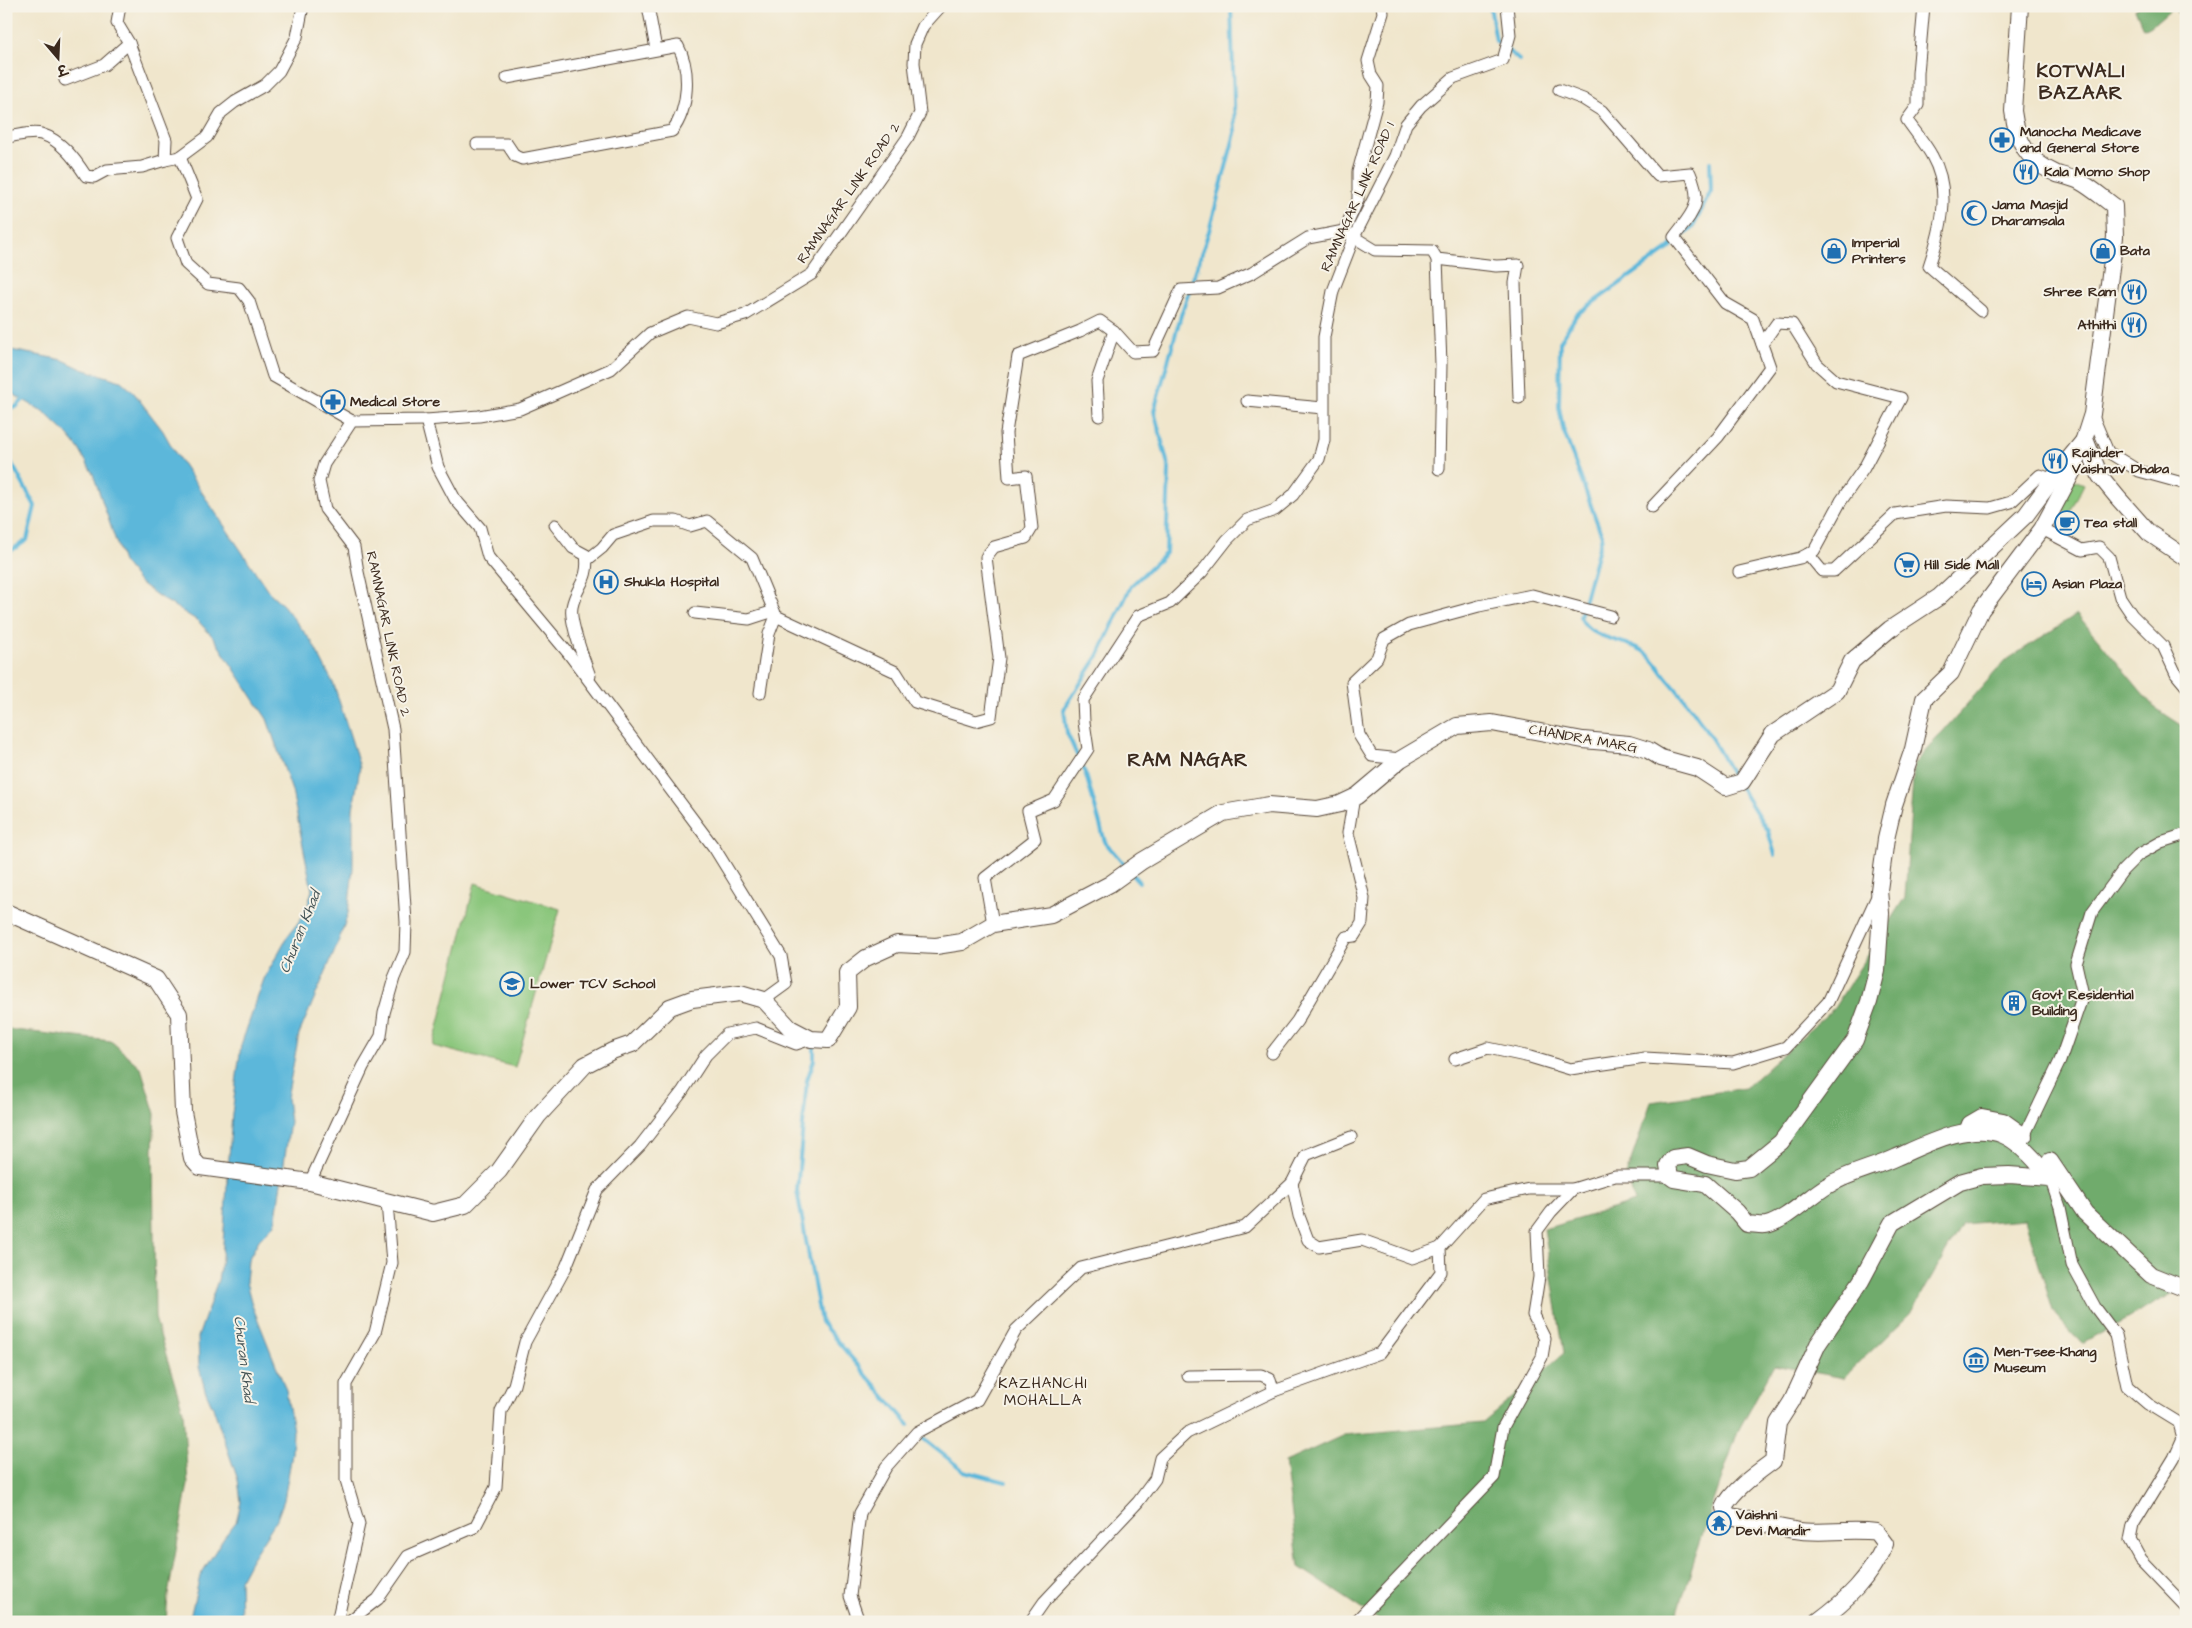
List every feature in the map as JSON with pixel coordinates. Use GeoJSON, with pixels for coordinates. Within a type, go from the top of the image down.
{"type":"FeatureCollection","features":[{"type":"Feature","properties":{"kind":"street"},"geometry":{"type":"LineString","coordinates":[[120,6],[117,23],[129,43],[166,140],[165,160]]}},
{"type":"Feature","properties":{"kind":"street"},"geometry":{"type":"LineString","coordinates":[[6,137],[40,133],[58,142],[75,160],[86,176],[94,177],[107,170],[142,167],[180,157],[207,137],[221,113],[265,85],[279,71],[298,37],[303,6]]}},
{"type":"Feature","properties":{"kind":"street"},"geometry":{"type":"LineString","coordinates":[[648,6],[656,49]]}},
{"type":"Feature","properties":{"kind":"street","name":"RAMNAGAR LINK ROAD 2"},"geometry":{"type":"LineString","coordinates":[[310,1182],[380,1036],[384,1013],[394,978],[405,952],[406,922],[393,729],[354,547],[325,509],[319,481],[324,464],[352,421],[426,420],[479,416],[520,409],[611,369],[650,333],[688,317],[716,323],[745,315],[812,274],[908,137],[920,113],[914,63],[915,44],[923,26],[941,6]]}},
{"type":"Feature","properties":{"kind":"street"},"geometry":{"type":"LineString","coordinates":[[1349,234],[1358,200],[1358,172],[1377,102],[1378,86],[1371,75],[1368,61],[1383,14],[1382,6]]}},
{"type":"Feature","properties":{"kind":"street","name":"RAMNAGAR LINK ROAD 1"},"geometry":{"type":"LineString","coordinates":[[993,924],[985,878],[1035,839],[1028,811],[1054,800],[1088,749],[1083,700],[1138,616],[1170,603],[1202,572],[1227,540],[1246,520],[1275,510],[1293,495],[1319,459],[1324,440],[1324,337],[1333,291],[1349,234],[1395,156],[1406,124],[1421,106],[1453,78],[1503,60],[1510,36],[1508,6]]}},
{"type":"Feature","properties":{"kind":"street"},"geometry":{"type":"LineString","coordinates":[[1924,6],[1918,73],[1918,105],[1907,120],[1932,156],[1942,178],[1942,222],[1929,266],[1981,311]]}},
{"type":"Feature","properties":{"kind":"street"},"geometry":{"type":"LineString","coordinates":[[1670,1176],[1668,1166],[1673,1158],[1688,1156],[1708,1164],[1734,1170],[1749,1168],[1780,1142],[1855,1040],[1878,971],[1882,913],[1879,890],[1886,839],[1894,805],[1913,749],[1924,699],[1951,673],[1981,610],[2042,529],[2074,467],[2085,439],[2092,414],[2115,237],[2114,206],[2080,182],[2055,173],[2029,157],[2025,150],[2015,128],[2013,111],[2020,6]]}},
{"type":"Feature","properties":{"kind":"street"},"geometry":{"type":"LineString","coordinates":[[65,80],[104,65],[129,43]]}},
{"type":"Feature","properties":{"kind":"street"},"geometry":{"type":"LineString","coordinates":[[477,144],[507,144],[515,156],[522,159],[672,131],[678,124],[688,84],[684,57],[678,46],[507,78]]}},
{"type":"Feature","properties":{"kind":"street"},"geometry":{"type":"LineString","coordinates":[[1559,90],[1584,99],[1602,111],[1658,176],[1690,173],[1696,186],[1696,208],[1674,238],[1725,303],[1752,319],[1770,367],[1718,436],[1652,507]]}},
{"type":"Feature","properties":{"kind":"street"},"geometry":{"type":"LineString","coordinates":[[180,157],[197,199],[178,238],[186,264],[208,284],[240,288],[249,301],[273,376],[352,421]]}},
{"type":"Feature","properties":{"kind":"street"},"geometry":{"type":"LineString","coordinates":[[694,613],[749,619],[775,614],[896,672],[915,702],[976,721],[991,717],[999,658],[986,557],[994,547],[1026,538],[1032,528],[1026,476],[1010,478],[1006,433],[1018,356],[1080,332],[1100,321],[1114,331],[1133,352],[1153,352],[1181,290],[1218,288],[1252,273],[1308,238],[1349,234],[1375,250],[1432,251],[1437,259],[1441,364],[1440,469]]}},
{"type":"Feature","properties":{"kind":"street"},"geometry":{"type":"LineString","coordinates":[[1437,259],[1496,266],[1518,265],[1514,283],[1520,398]]}},
{"type":"Feature","properties":{"kind":"street"},"geometry":{"type":"LineString","coordinates":[[1740,572],[1800,558],[1814,551],[1841,501],[1864,468],[1901,398],[1836,381],[1818,364],[1792,324],[1778,324],[1762,344]]}},
{"type":"Feature","properties":{"kind":"street"},"geometry":{"type":"LineString","coordinates":[[1099,416],[1097,381],[1114,331]]}},
{"type":"Feature","properties":{"kind":"street"},"geometry":{"type":"LineString","coordinates":[[1247,401],[1324,408]]}},
{"type":"Feature","properties":{"kind":"street"},"geometry":{"type":"LineString","coordinates":[[2092,414],[2108,452],[2139,471],[2186,484]]}},
{"type":"Feature","properties":{"kind":"street"},"geometry":{"type":"LineString","coordinates":[[426,420],[438,467],[455,500],[480,528],[488,557],[570,654],[715,849],[781,956],[786,984],[764,1000]]}},
{"type":"Feature","properties":{"kind":"street"},"geometry":{"type":"LineString","coordinates":[[2085,439],[2100,476],[2118,498],[2148,533],[2186,558]]}},
{"type":"Feature","properties":{"kind":"street","name":"CHANDRA MARG"},"geometry":{"type":"LineString","coordinates":[[993,924],[1051,915],[1110,884],[1142,861],[1223,813],[1269,805],[1318,808],[1340,804],[1354,797],[1402,759],[1458,726],[1492,723],[1583,740],[1635,746],[1648,750],[1661,758],[1697,768],[1726,787],[1742,782],[1773,734],[1837,691],[1852,661],[1890,629],[1939,597],[2026,515],[2085,439]]}},
{"type":"Feature","properties":{"kind":"street"},"geometry":{"type":"LineString","coordinates":[[1808,554],[1822,572],[1834,572],[1894,514],[1946,506],[1990,508],[2011,502],[2040,476],[2052,479],[2054,477]]}},
{"type":"Feature","properties":{"kind":"street"},"geometry":{"type":"LineString","coordinates":[[586,560],[602,548],[613,535],[654,521],[676,522],[690,526],[707,521],[752,558],[775,614],[769,634],[760,693]]}},
{"type":"Feature","properties":{"kind":"street"},"geometry":{"type":"LineString","coordinates":[[555,525],[573,548],[586,555],[588,569],[572,608],[580,647],[594,688]]}},
{"type":"Feature","properties":{"kind":"street"},"geometry":{"type":"LineString","coordinates":[[2042,529],[2082,550],[2099,547],[2109,557],[2120,597],[2132,615],[2163,646],[2176,674],[2186,686]]}},
{"type":"Feature","properties":{"kind":"street"},"geometry":{"type":"LineString","coordinates":[[1402,759],[1372,756],[1358,734],[1352,682],[1377,658],[1384,639],[1409,625],[1479,606],[1532,595],[1611,616]]}},
{"type":"Feature","properties":{"kind":"street"},"geometry":{"type":"LineString","coordinates":[[1272,1053],[1297,1021],[1346,937],[1354,936],[1362,923],[1364,898],[1348,833],[1354,797]]}},
{"type":"Feature","properties":{"kind":"street"},"geometry":{"type":"LineString","coordinates":[[2024,1136],[2060,1061],[2083,995],[2076,964],[2092,912],[2123,870],[2138,855],[2160,842],[2186,834]]}},
{"type":"Feature","properties":{"kind":"street"},"geometry":{"type":"LineString","coordinates":[[1455,1059],[1488,1048],[1530,1056],[1570,1070],[1645,1058],[1733,1063],[1786,1047],[1828,1002],[1879,890]]}},
{"type":"Feature","properties":{"kind":"street"},"geometry":{"type":"LineString","coordinates":[[6,912],[156,979],[179,1014],[183,1112],[192,1158],[200,1167],[310,1182],[433,1214],[464,1205],[499,1171],[538,1116],[585,1064],[632,1044],[670,1007],[692,999],[740,993],[764,1000],[790,1028],[811,1039]]}},
{"type":"Feature","properties":{"kind":"street"},"geometry":{"type":"LineString","coordinates":[[348,1622],[378,1599],[408,1556],[475,1527],[496,1488],[501,1411],[514,1385],[525,1342],[566,1267],[597,1190],[640,1146],[682,1092],[706,1056],[727,1034],[756,1028],[796,1044],[811,1039],[828,1040],[848,1007],[847,973],[866,958],[897,944],[936,946],[962,942],[993,924]]}},
{"type":"Feature","properties":{"kind":"street"},"geometry":{"type":"LineString","coordinates":[[1967,1132],[1970,1124],[1982,1116],[2003,1121],[2024,1136],[2043,1151],[2085,1213],[2152,1275],[2186,1289]]}},
{"type":"Feature","properties":{"kind":"street"},"geometry":{"type":"LineString","coordinates":[[1292,1183],[1299,1216],[1308,1240],[1319,1247],[1362,1240],[1412,1258],[1440,1248],[1484,1199],[1529,1190],[1573,1189],[1615,1176],[1670,1176],[1674,1179],[1705,1184],[1737,1212],[1747,1224],[1766,1224],[1801,1205],[1818,1191],[1836,1180],[1860,1169],[1896,1157],[1938,1138],[1967,1132],[2003,1135],[2034,1158],[2050,1178],[2060,1207],[2072,1265],[2095,1307],[2116,1335],[2128,1386],[2148,1404],[2179,1423],[2183,1438],[2174,1458],[2133,1525],[2130,1540],[2140,1560],[2186,1607]]}},
{"type":"Feature","properties":{"kind":"street"},"geometry":{"type":"LineString","coordinates":[[858,1619],[850,1596],[860,1512],[886,1467],[917,1432],[977,1400],[1016,1330],[1081,1268],[1245,1226],[1292,1183],[1306,1156],[1351,1137]]}},
{"type":"Feature","properties":{"kind":"street"},"geometry":{"type":"LineString","coordinates":[[1817,1622],[1838,1607],[1864,1581],[1872,1570],[1885,1544],[1880,1537],[1876,1532],[1860,1530],[1826,1532],[1794,1530],[1747,1518],[1729,1516],[1724,1508],[1728,1500],[1773,1461],[1778,1423],[1792,1401],[1818,1344],[1861,1281],[1892,1223],[1960,1182],[1982,1176],[2009,1175],[2050,1178]]}},
{"type":"Feature","properties":{"kind":"street"},"geometry":{"type":"LineString","coordinates":[[1355,1622],[1494,1477],[1503,1427],[1542,1357],[1545,1339],[1533,1315],[1539,1277],[1537,1231],[1551,1212],[1573,1189]]}},
{"type":"Feature","properties":{"kind":"street"},"geometry":{"type":"LineString","coordinates":[[336,1622],[359,1524],[346,1480],[346,1384],[375,1333],[392,1263],[387,1202]]}},
{"type":"Feature","properties":{"kind":"street"},"geometry":{"type":"LineString","coordinates":[[1030,1622],[1044,1602],[1138,1502],[1155,1479],[1160,1458],[1187,1433],[1274,1390],[1380,1353],[1441,1272],[1440,1248]]}},
{"type":"Feature","properties":{"kind":"street"},"geometry":{"type":"LineString","coordinates":[[1188,1376],[1261,1375],[1270,1378],[1274,1390]]}},
{"type":"Feature","properties":{"kind":"green space"},"geometry":{"type":"Polygon","coordinates":[[[2140,6],[2186,6],[2186,24],[2173,7],[2150,27],[2143,28],[2135,9],[2140,6]]]}},
{"type":"Feature","properties":{"kind":"green space"},"geometry":{"type":"Polygon","coordinates":[[[2072,479],[2084,484],[2069,514],[2058,508],[2072,479]]]}},
{"type":"Feature","properties":{"kind":"green space"},"geometry":{"type":"Polygon","coordinates":[[[2077,614],[2154,707],[2186,728],[2186,1286],[2082,1344],[2053,1311],[2025,1219],[1962,1224],[1910,1314],[1843,1378],[1774,1365],[1738,1431],[1675,1622],[1382,1622],[1299,1567],[1285,1462],[1344,1435],[1483,1423],[1564,1353],[1544,1229],[1635,1202],[1626,1175],[1651,1102],[1745,1088],[1834,1008],[1905,897],[1914,764],[2005,661],[2077,614]]]}},
{"type":"Feature","properties":{"kind":"green space"},"geometry":{"type":"Polygon","coordinates":[[[475,883],[560,909],[515,1067],[433,1046],[475,883]]]}},
{"type":"Feature","properties":{"kind":"green space"},"geometry":{"type":"Polygon","coordinates":[[[6,1029],[111,1041],[141,1068],[155,1114],[153,1149],[155,1318],[183,1411],[188,1484],[168,1595],[166,1622],[6,1622],[6,1029]]]}},
{"type":"Feature","properties":{"kind":"water","name":"Churan Khad"},"geometry":{"type":"Polygon","coordinates":[[[6,349],[63,360],[82,369],[121,381],[134,393],[163,431],[176,454],[269,592],[283,605],[312,642],[334,685],[360,767],[353,809],[353,868],[348,914],[336,948],[299,1034],[287,1098],[290,1122],[275,1224],[259,1240],[248,1260],[246,1282],[252,1305],[286,1390],[293,1431],[292,1454],[284,1500],[277,1519],[240,1580],[241,1622],[189,1622],[200,1576],[224,1537],[236,1522],[241,1502],[238,1480],[214,1410],[205,1390],[199,1367],[198,1337],[218,1280],[222,1258],[232,1114],[241,1045],[264,979],[287,937],[306,912],[312,890],[292,791],[267,719],[213,637],[198,621],[139,582],[123,562],[93,474],[79,449],[44,412],[6,390],[6,349]]]}},
{"type":"Feature","properties":{"kind":"waterway"},"geometry":{"type":"LineString","coordinates":[[1127,868],[1105,842],[1086,775],[1067,733],[1064,709],[1098,656],[1131,586],[1166,553],[1169,469],[1154,411],[1181,315],[1209,231],[1235,133],[1231,6]]}},
{"type":"Feature","properties":{"kind":"waterway"},"geometry":{"type":"LineString","coordinates":[[1490,6],[1496,41],[1519,60]]}},
{"type":"Feature","properties":{"kind":"waterway"},"geometry":{"type":"LineString","coordinates":[[1710,162],[1711,191],[1694,225],[1667,250],[1577,314],[1560,342],[1559,407],[1563,429],[1602,536],[1580,617],[1585,625],[1593,631],[1638,648],[1652,658],[1703,726],[1720,752],[1734,779]]}},
{"type":"Feature","properties":{"kind":"waterway"},"geometry":{"type":"LineString","coordinates":[[6,408],[16,407],[25,398]]}},
{"type":"Feature","properties":{"kind":"waterway"},"geometry":{"type":"LineString","coordinates":[[6,453],[35,506],[27,540],[6,554]]}},
{"type":"Feature","properties":{"kind":"waterway"},"geometry":{"type":"LineString","coordinates":[[1740,787],[1768,831],[1775,855]]}},
{"type":"Feature","properties":{"kind":"waterway"},"geometry":{"type":"LineString","coordinates":[[1131,873],[1139,882]]}},
{"type":"Feature","properties":{"kind":"waterway"},"geometry":{"type":"LineString","coordinates":[[814,1044],[814,1060],[807,1080],[797,1191],[821,1322],[909,1425]]}},
{"type":"Feature","properties":{"kind":"waterway"},"geometry":{"type":"LineString","coordinates":[[921,1437],[964,1471],[1006,1482]]}},
{"type":"Feature","properties":{"kind":"place","name":"Manocha Medicave and General Store"},"geometry":{"type":"Point","coordinates":[2002,140]}},
{"type":"Feature","properties":{"kind":"place","name":"Kala Momo Shop"},"geometry":{"type":"Point","coordinates":[2026,172]}},
{"type":"Feature","properties":{"kind":"place","name":"Jama Masjid Dharamsala"},"geometry":{"type":"Point","coordinates":[1974,213]}},
{"type":"Feature","properties":{"kind":"place","name":"Imperial Printers"},"geometry":{"type":"Point","coordinates":[1834,251]}},
{"type":"Feature","properties":{"kind":"place","name":"Bata"},"geometry":{"type":"Point","coordinates":[2103,251]}},
{"type":"Feature","properties":{"kind":"place","name":"Shree Ram"},"geometry":{"type":"Point","coordinates":[2134,292]}},
{"type":"Feature","properties":{"kind":"place","name":"Athithi"},"geometry":{"type":"Point","coordinates":[2134,325]}},
{"type":"Feature","properties":{"kind":"place","name":"Medical Store"},"geometry":{"type":"Point","coordinates":[333,402]}},
{"type":"Feature","properties":{"kind":"place","name":"Rajinder Vaishnav Dhaba"},"geometry":{"type":"Point","coordinates":[2055,461]}},
{"type":"Feature","properties":{"kind":"place","name":"Tea stall"},"geometry":{"type":"Point","coordinates":[2067,523]}},
{"type":"Feature","properties":{"kind":"place","name":"Hill Side Mall"},"geometry":{"type":"Point","coordinates":[1907,565]}},
{"type":"Feature","properties":{"kind":"place","name":"Shukla Hospital"},"geometry":{"type":"Point","coordinates":[606,582]}},
{"type":"Feature","properties":{"kind":"place","name":"Asian Plaza"},"geometry":{"type":"Point","coordinates":[2034,584]}},
{"type":"Feature","properties":{"kind":"place","name":"Lower TCV School"},"geometry":{"type":"Point","coordinates":[512,984]}},
{"type":"Feature","properties":{"kind":"place","name":"Govt Residential Building"},"geometry":{"type":"Point","coordinates":[2014,1003]}},
{"type":"Feature","properties":{"kind":"place","name":"Men-Tsee-Khang Museum"},"geometry":{"type":"Point","coordinates":[1976,1360]}},
{"type":"Feature","properties":{"kind":"place","name":"Vaishni Devi Mandir"},"geometry":{"type":"Point","coordinates":[1719,1523]}},
{"type":"Feature","properties":{"kind":"district","name":"KOTWALI BAZAAR"},"geometry":{"type":"Point","coordinates":[2081,82]}},
{"type":"Feature","properties":{"kind":"district","name":"RAM NAGAR"},"geometry":{"type":"Point","coordinates":[1188,760]}},
{"type":"Feature","properties":{"kind":"district","name":"KAZHANCHI MOHALLA"},"geometry":{"type":"Point","coordinates":[1043,1392]}}]}
